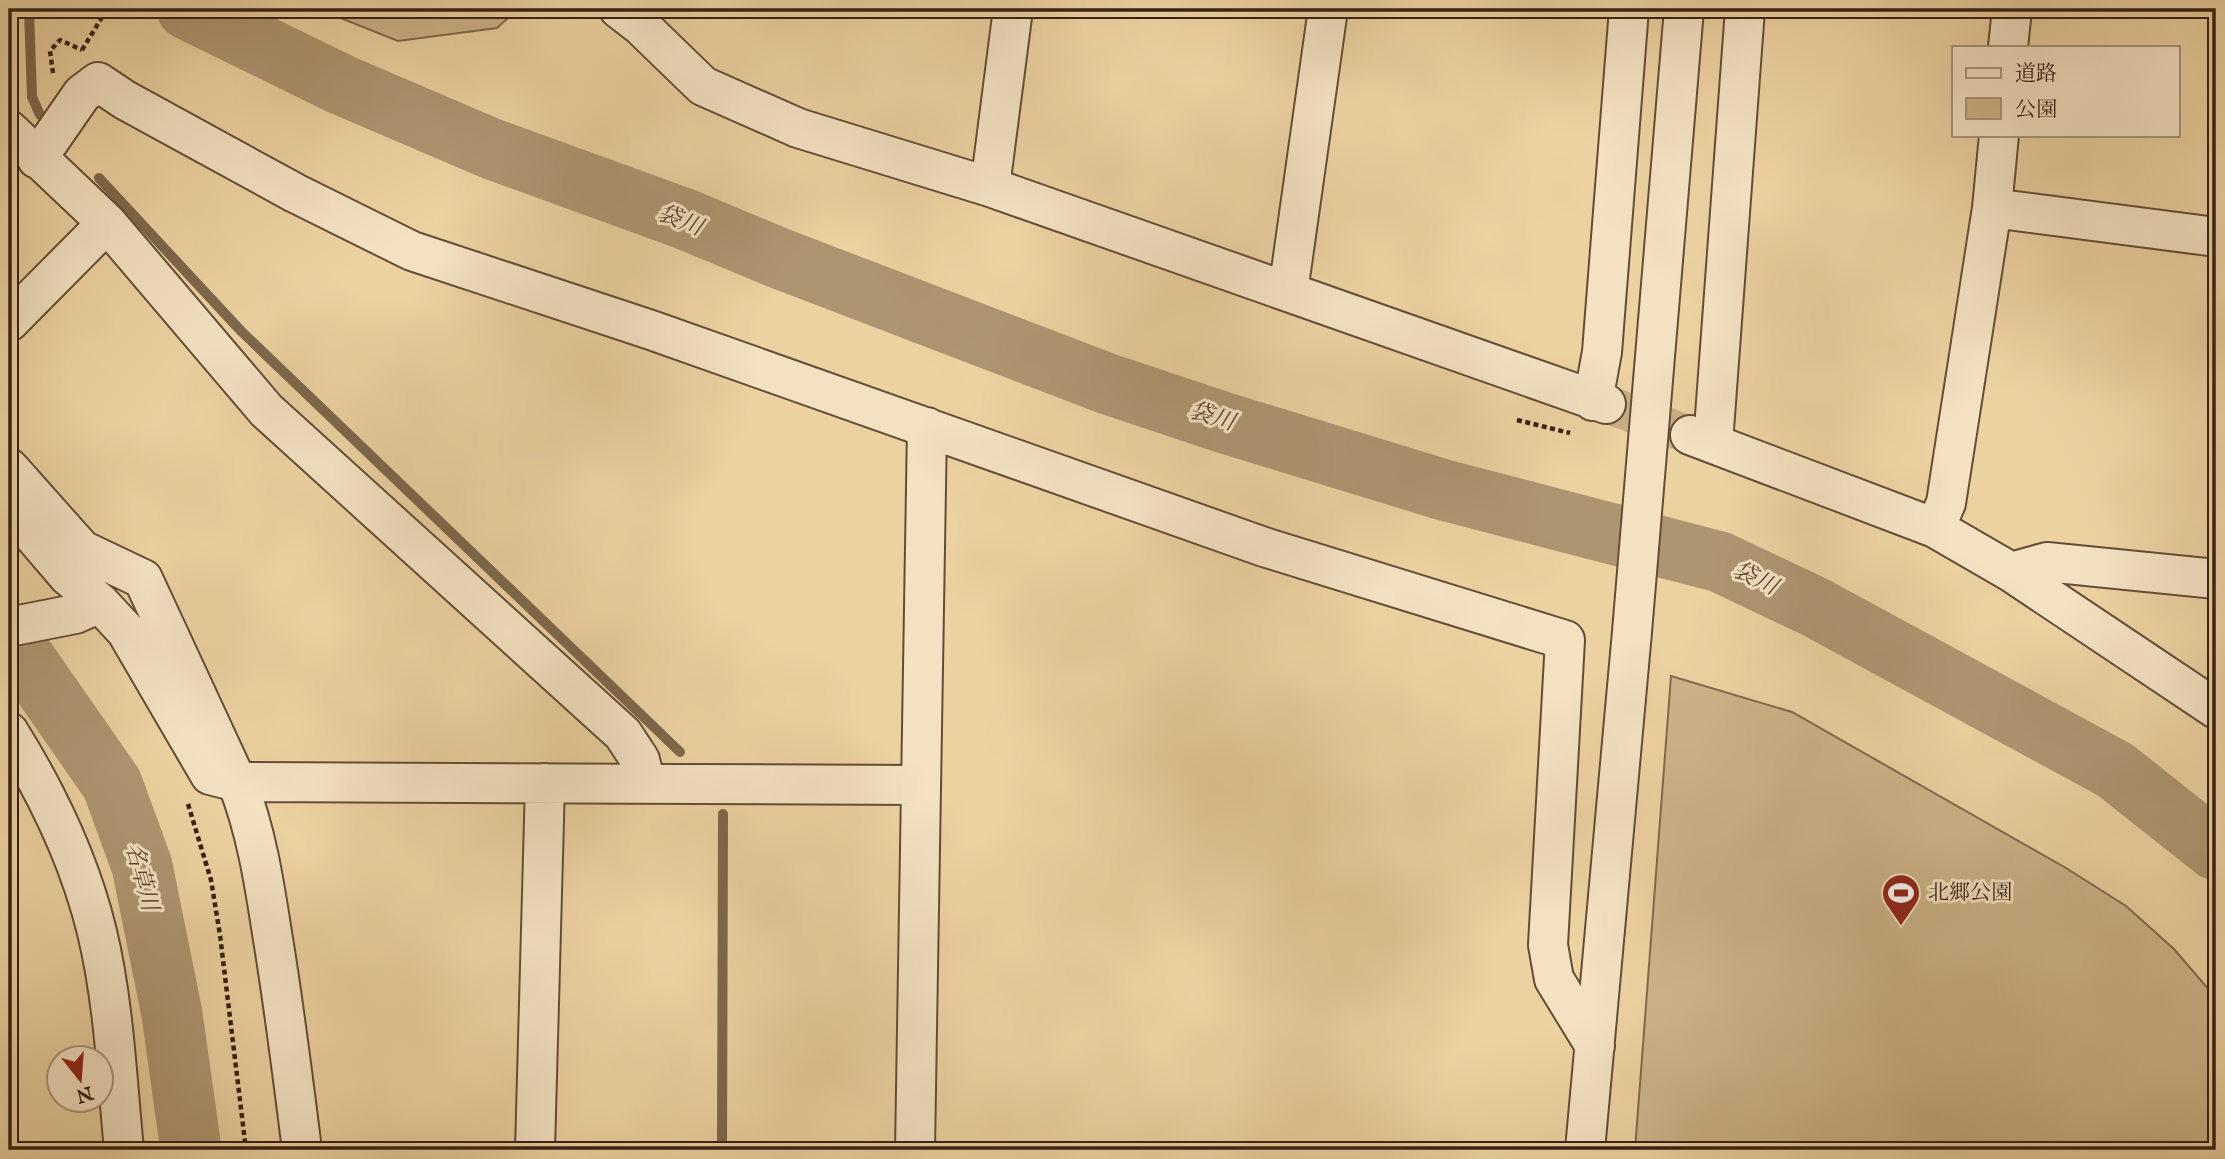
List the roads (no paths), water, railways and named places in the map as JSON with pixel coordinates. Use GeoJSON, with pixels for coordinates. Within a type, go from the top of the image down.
{"type":"FeatureCollection","features":[{"type":"Feature","properties":{"kind":"street"},"geometry":{"type":"LineString","coordinates":[[619,9],[641,26],[703,86],[798,128],[990,187],[1600,402],[1629,9]]}},
{"type":"Feature","properties":{"kind":"street"},"geometry":{"type":"LineString","coordinates":[[990,187],[1013,9]]}},
{"type":"Feature","properties":{"kind":"street"},"geometry":{"type":"LineString","coordinates":[[1288,292],[1328,9]]}},
{"type":"Feature","properties":{"kind":"street"},"geometry":{"type":"LineString","coordinates":[[1585,1150],[1684,9]]}},
{"type":"Feature","properties":{"kind":"street"},"geometry":{"type":"LineString","coordinates":[[1745,9],[1702,439],[1935,528],[2011,572],[2216,709]]}},
{"type":"Feature","properties":{"kind":"street"},"geometry":{"type":"LineString","coordinates":[[2008,46],[2012,9]]}},
{"type":"Feature","properties":{"kind":"street"},"geometry":{"type":"LineString","coordinates":[[37,159],[82,94],[98,82],[125,100],[295,193],[412,251],[651,330],[1264,547],[1565,640],[1548,945],[1554,979],[1595,1046]]}},
{"type":"Feature","properties":{"kind":"street"},"geometry":{"type":"LineString","coordinates":[[9,130],[107,223],[266,410],[623,734],[640,760],[646,784]]}},
{"type":"Feature","properties":{"kind":"street"},"geometry":{"type":"LineString","coordinates":[[1935,528],[1946,503],[1992,208],[2000,136]]}},
{"type":"Feature","properties":{"kind":"street"},"geometry":{"type":"LineString","coordinates":[[1992,208],[2216,237]]}},
{"type":"Feature","properties":{"kind":"street"},"geometry":{"type":"LineString","coordinates":[[9,322],[107,223]]}},
{"type":"Feature","properties":{"kind":"street"},"geometry":{"type":"LineString","coordinates":[[915,1150],[927,427]]}},
{"type":"Feature","properties":{"kind":"street"},"geometry":{"type":"LineString","coordinates":[[9,468],[82,550],[143,579],[250,814],[284,1000],[302,1150]]}},
{"type":"Feature","properties":{"kind":"street"},"geometry":{"type":"LineString","coordinates":[[9,507],[68,576],[87,608],[126,631],[210,775],[236,782],[921,785]]}},
{"type":"Feature","properties":{"kind":"street"},"geometry":{"type":"LineString","coordinates":[[2011,572],[2047,562],[2216,579]]}},
{"type":"Feature","properties":{"kind":"street"},"geometry":{"type":"LineString","coordinates":[[9,627],[87,608]]}},
{"type":"Feature","properties":{"kind":"street"},"geometry":{"type":"LineString","coordinates":[[9,732],[27,761],[84,884],[97,934],[109,1004],[124,1150]]}},
{"type":"Feature","properties":{"kind":"street"},"geometry":{"type":"LineString","coordinates":[[534,1150],[545,783]]}},
{"type":"Feature","properties":{"kind":"waterway"},"geometry":{"type":"LineString","coordinates":[[29,9],[32,97],[40,115]]}},
{"type":"Feature","properties":{"kind":"waterway","name":"袋川"},"geometry":{"type":"LineString","coordinates":[[187,9],[340,84],[492,149],[685,219],[776,257],[1108,384],[1444,490],[1720,562],[1815,607],[2115,770],[2216,850]]}},
{"type":"Feature","properties":{"kind":"waterway"},"geometry":{"type":"LineString","coordinates":[[99,178],[241,331],[680,752]]}},
{"type":"Feature","properties":{"kind":"waterway","name":"名草川"},"geometry":{"type":"LineString","coordinates":[[9,636],[112,784],[142,866],[172,1014],[191,1150]]}},
{"type":"Feature","properties":{"kind":"waterway"},"geometry":{"type":"LineString","coordinates":[[722,1150],[723,814]]}},
{"type":"Feature","properties":{"kind":"tunnel"},"geometry":{"type":"LineString","coordinates":[[1606,404],[1690,435]]}},
{"type":"Feature","properties":{"kind":"place","name":"北郷公園"},"geometry":{"type":"Point","coordinates":[1901,927]}}]}
